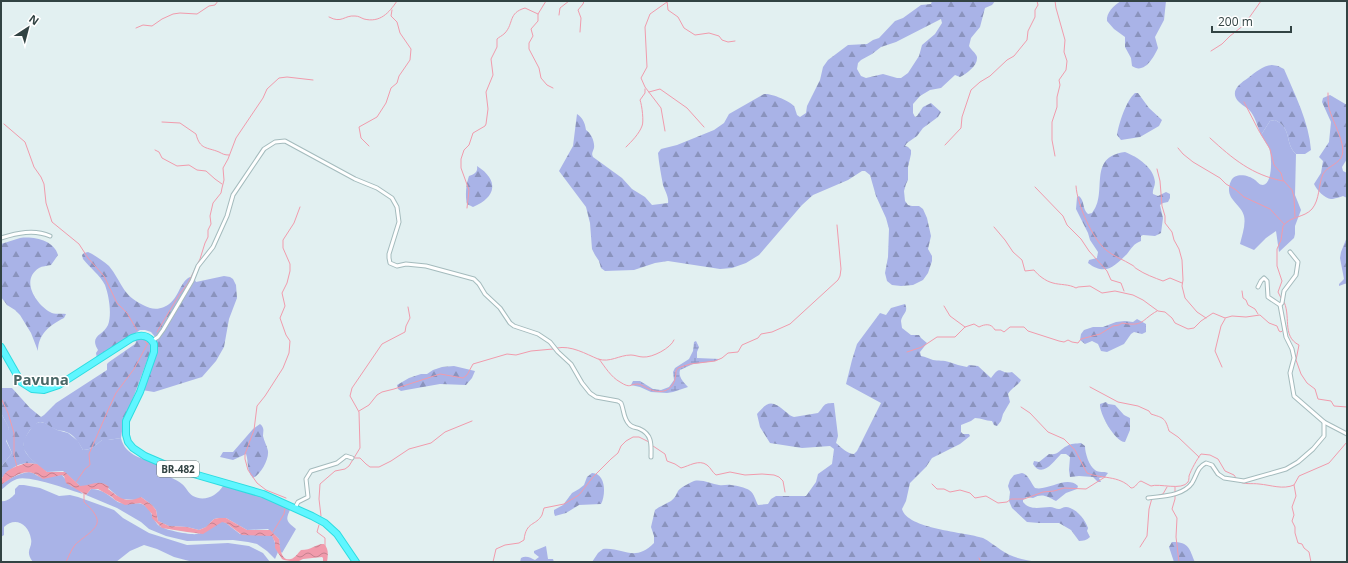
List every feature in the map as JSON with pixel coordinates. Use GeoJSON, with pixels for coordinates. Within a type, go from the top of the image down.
{"type":"FeatureCollection","features":[{"type":"Feature","properties":{"kind":"highway"},"geometry":{"type":"LineString","coordinates":[[1,347],[21,382],[32,389],[44,390],[59,385],[132,338],[144,336],[152,341]]}},
{"type":"Feature","properties":{"kind":"highway","name":"BR-482"},"geometry":{"type":"LineString","coordinates":[[152,341],[154,344],[154,352],[140,392],[126,421],[126,435],[133,448],[145,456],[174,468],[257,492],[295,508],[325,523],[342,541],[356,562]]}},
{"type":"Feature","properties":{"kind":"street"},"geometry":{"type":"LineString","coordinates":[[152,341],[158,337],[163,330],[192,281],[198,266],[213,248],[227,216],[233,195],[264,148],[275,142],[285,141],[355,179],[377,188],[392,198],[397,207],[399,222],[389,254],[390,263],[396,266],[406,264],[426,266],[471,278],[476,281],[485,294],[500,308],[510,323],[514,326],[538,334],[550,342],[571,364],[582,383],[592,395],[621,403],[624,416],[628,424],[642,430],[651,440],[650,457]]}},
{"type":"Feature","properties":{"kind":"street"},"geometry":{"type":"LineString","coordinates":[[1,238],[19,233],[36,232],[50,236]]}},
{"type":"Feature","properties":{"kind":"street"},"geometry":{"type":"LineString","coordinates":[[1290,252],[1298,262],[1296,275],[1284,291],[1282,303],[1280,304],[1286,337],[1292,349],[1294,358],[1290,372],[1294,396],[1324,422],[1347,434]]}},
{"type":"Feature","properties":{"kind":"street"},"geometry":{"type":"LineString","coordinates":[[1258,286],[1260,281],[1264,278],[1267,281],[1268,297],[1280,304]]}},
{"type":"Feature","properties":{"kind":"street"},"geometry":{"type":"LineString","coordinates":[[1148,498],[1174,494],[1188,487],[1200,465],[1206,463],[1212,465],[1218,474],[1224,478],[1244,481],[1286,469],[1298,462],[1313,449],[1324,436],[1324,422]]}},
{"type":"Feature","properties":{"kind":"street"},"geometry":{"type":"LineString","coordinates":[[295,508],[298,502],[308,497],[306,479],[311,471],[337,463],[346,456],[352,458]]}},
{"type":"Feature","properties":{"kind":"green space"},"geometry":{"type":"Polygon","coordinates":[[[932,1],[995,1],[992,5],[985,8],[980,27],[971,38],[969,46],[976,54],[976,64],[960,77],[955,75],[941,88],[930,90],[920,96],[913,104],[913,113],[915,117],[923,107],[931,103],[941,112],[938,117],[923,128],[917,136],[905,146],[911,150],[911,154],[908,167],[908,180],[904,191],[905,201],[908,205],[919,206],[923,209],[927,218],[931,236],[928,249],[932,256],[932,261],[928,273],[923,280],[913,285],[901,286],[892,285],[887,281],[885,273],[888,257],[889,229],[886,218],[876,196],[870,175],[865,171],[862,171],[848,180],[813,195],[802,205],[759,255],[746,263],[732,268],[720,269],[668,261],[655,263],[634,270],[605,271],[601,268],[592,249],[590,223],[586,207],[559,171],[573,146],[577,114],[582,119],[586,130],[590,133],[593,140],[593,157],[622,178],[632,189],[645,197],[652,205],[668,203],[659,161],[658,153],[661,149],[677,145],[714,130],[724,123],[729,114],[764,94],[776,96],[789,102],[794,106],[797,115],[800,117],[806,113],[807,106],[820,80],[823,67],[828,60],[848,45],[867,44],[879,38],[895,21],[903,18],[921,5],[931,4],[932,1]],[[941,19],[896,42],[881,47],[861,60],[858,63],[857,69],[861,76],[866,78],[883,74],[901,78],[908,73],[919,56],[922,45],[935,34],[942,23],[941,19]]]}},
{"type":"Feature","properties":{"kind":"green space"},"geometry":{"type":"Polygon","coordinates":[[[1121,1],[1166,1],[1164,20],[1155,37],[1158,48],[1148,64],[1141,68],[1132,66],[1131,58],[1125,47],[1125,37],[1114,29],[1107,21],[1111,10],[1121,1]]]}},
{"type":"Feature","properties":{"kind":"green space"},"geometry":{"type":"Polygon","coordinates":[[[1272,65],[1284,69],[1301,109],[1310,140],[1311,150],[1305,154],[1296,154],[1292,150],[1284,128],[1275,120],[1270,121],[1261,135],[1251,112],[1236,98],[1236,88],[1241,83],[1259,70],[1272,65]]]}},
{"type":"Feature","properties":{"kind":"green space"},"geometry":{"type":"Polygon","coordinates":[[[1135,93],[1138,93],[1149,108],[1162,120],[1159,126],[1140,137],[1121,140],[1117,135],[1119,124],[1123,112],[1135,93]]]}},
{"type":"Feature","properties":{"kind":"green space"},"geometry":{"type":"Polygon","coordinates":[[[1330,95],[1347,105],[1347,159],[1342,167],[1343,171],[1347,173],[1347,198],[1343,196],[1329,199],[1321,193],[1314,184],[1321,173],[1323,161],[1319,157],[1329,142],[1331,122],[1322,102],[1323,98],[1330,95]]]}},
{"type":"Feature","properties":{"kind":"green space"},"geometry":{"type":"Polygon","coordinates":[[[1275,120],[1284,128],[1292,150],[1296,154],[1295,195],[1301,210],[1295,226],[1294,238],[1279,252],[1276,231],[1266,238],[1254,250],[1240,244],[1244,226],[1244,216],[1229,192],[1231,181],[1239,175],[1252,178],[1262,185],[1269,180],[1271,169],[1270,152],[1261,135],[1270,121],[1275,120]]]}},
{"type":"Feature","properties":{"kind":"green space"},"geometry":{"type":"Polygon","coordinates":[[[1125,152],[1140,160],[1152,172],[1155,182],[1153,194],[1158,196],[1166,192],[1170,194],[1170,198],[1168,202],[1160,205],[1163,218],[1161,233],[1155,236],[1141,236],[1141,241],[1134,245],[1118,263],[1109,268],[1099,269],[1088,263],[1089,260],[1097,258],[1098,252],[1090,240],[1076,209],[1077,197],[1079,196],[1081,198],[1086,212],[1088,214],[1092,213],[1097,205],[1099,196],[1102,168],[1106,161],[1113,155],[1125,152]]]}},
{"type":"Feature","properties":{"kind":"green space"},"geometry":{"type":"Polygon","coordinates":[[[477,166],[489,177],[492,182],[492,188],[491,193],[487,198],[473,207],[467,204],[466,190],[469,176],[476,172],[477,166]]]}},
{"type":"Feature","properties":{"kind":"green space"},"geometry":{"type":"Polygon","coordinates":[[[1347,237],[1347,283],[1339,286],[1344,279],[1340,258],[1347,237]]]}},
{"type":"Feature","properties":{"kind":"green space"},"geometry":{"type":"Polygon","coordinates":[[[20,238],[42,240],[52,246],[58,255],[51,265],[43,266],[33,273],[31,279],[30,285],[32,292],[35,298],[45,308],[52,313],[66,314],[64,318],[46,331],[40,340],[38,351],[31,333],[20,315],[7,305],[1,297],[1,244],[20,238]]]}},
{"type":"Feature","properties":{"kind":"green space"},"geometry":{"type":"Polygon","coordinates":[[[88,252],[109,266],[123,288],[131,297],[143,305],[156,309],[169,304],[176,296],[186,279],[190,277],[194,278],[196,282],[224,276],[233,279],[236,285],[237,298],[229,319],[224,347],[216,361],[202,377],[154,392],[142,390],[157,344],[156,338],[151,332],[145,330],[140,330],[97,359],[96,353],[98,350],[95,341],[108,325],[110,305],[105,285],[83,259],[82,255],[88,252]]]}},
{"type":"Feature","properties":{"kind":"green space"},"geometry":{"type":"Polygon","coordinates":[[[905,304],[906,311],[901,321],[902,328],[911,335],[919,335],[927,343],[920,352],[921,356],[967,367],[969,365],[978,366],[991,378],[999,370],[1008,373],[1012,372],[1021,380],[1008,394],[1010,402],[997,426],[994,425],[992,421],[987,421],[980,418],[975,418],[961,425],[961,432],[963,434],[969,434],[970,436],[960,444],[932,458],[926,467],[910,483],[906,501],[902,509],[906,516],[914,521],[938,529],[983,538],[1005,553],[1014,557],[1039,562],[592,562],[598,553],[603,549],[635,553],[647,549],[654,543],[654,536],[651,527],[655,510],[671,501],[679,490],[694,481],[704,481],[720,485],[733,485],[746,488],[753,493],[758,505],[768,504],[771,499],[776,496],[806,496],[816,482],[818,474],[832,464],[834,449],[830,446],[802,448],[770,443],[760,427],[757,414],[767,404],[777,405],[794,417],[818,413],[824,405],[834,403],[838,436],[836,443],[847,452],[854,454],[857,451],[881,403],[846,384],[857,344],[880,313],[886,315],[891,308],[905,304]]]}},
{"type":"Feature","properties":{"kind":"green space"},"geometry":{"type":"Polygon","coordinates":[[[1137,319],[1146,324],[1146,332],[1142,334],[1134,332],[1124,344],[1107,352],[1101,351],[1098,344],[1092,341],[1085,344],[1080,340],[1081,334],[1084,330],[1093,327],[1103,327],[1116,322],[1133,322],[1137,319]]]}},
{"type":"Feature","properties":{"kind":"green space"},"geometry":{"type":"Polygon","coordinates":[[[143,336],[153,345],[123,425],[121,438],[102,440],[91,448],[83,450],[76,439],[69,433],[57,430],[40,422],[34,425],[24,440],[24,448],[28,456],[37,464],[25,463],[16,466],[1,479],[1,467],[12,453],[5,437],[9,428],[1,413],[1,388],[12,388],[30,408],[41,417],[56,403],[107,370],[107,364],[109,362],[135,344],[135,339],[143,336]]]}},
{"type":"Feature","properties":{"kind":"green space"},"geometry":{"type":"Polygon","coordinates":[[[696,341],[699,347],[697,358],[720,359],[693,364],[680,370],[680,377],[688,387],[667,393],[651,392],[631,385],[633,381],[640,381],[653,389],[661,390],[669,387],[674,380],[673,372],[675,368],[689,359],[693,351],[694,342],[696,341]]]}},
{"type":"Feature","properties":{"kind":"green space"},"geometry":{"type":"Polygon","coordinates":[[[454,366],[475,371],[472,378],[466,385],[440,384],[401,391],[398,389],[397,385],[409,378],[421,374],[427,374],[442,367],[454,366]]]}},
{"type":"Feature","properties":{"kind":"green space"},"geometry":{"type":"Polygon","coordinates":[[[1106,402],[1108,404],[1115,405],[1124,415],[1130,418],[1130,430],[1125,442],[1121,441],[1112,432],[1102,414],[1100,404],[1106,402]]]}},
{"type":"Feature","properties":{"kind":"green space"},"geometry":{"type":"Polygon","coordinates":[[[1,413],[9,428],[6,441],[12,453],[1,467],[1,413]]]}},
{"type":"Feature","properties":{"kind":"green space"},"geometry":{"type":"Polygon","coordinates":[[[40,422],[45,423],[57,430],[68,433],[78,441],[83,450],[91,448],[102,440],[121,438],[123,444],[131,453],[159,464],[163,473],[180,482],[191,495],[197,498],[210,497],[217,493],[223,486],[258,494],[291,508],[287,518],[288,522],[296,529],[282,553],[280,551],[279,539],[268,529],[247,530],[226,518],[214,519],[206,527],[199,530],[187,527],[169,526],[158,521],[156,510],[141,497],[136,500],[121,499],[108,488],[80,486],[63,471],[47,472],[42,469],[29,457],[23,448],[24,439],[34,424],[40,422]]]}},
{"type":"Feature","properties":{"kind":"green space"},"geometry":{"type":"Polygon","coordinates":[[[260,424],[263,428],[263,436],[268,449],[268,455],[264,467],[253,478],[248,469],[246,454],[233,460],[220,457],[223,452],[233,452],[253,429],[260,424]]]}},
{"type":"Feature","properties":{"kind":"green space"},"geometry":{"type":"Polygon","coordinates":[[[1081,443],[1085,446],[1091,466],[1095,470],[1108,473],[1105,477],[1099,478],[1101,482],[1098,482],[1093,477],[1070,477],[1070,457],[1066,454],[1061,454],[1044,469],[1040,470],[1033,464],[1034,461],[1039,462],[1049,454],[1055,454],[1069,445],[1081,443]]]}},
{"type":"Feature","properties":{"kind":"green space"},"geometry":{"type":"Polygon","coordinates":[[[29,472],[45,478],[62,475],[71,486],[78,489],[83,494],[59,486],[23,478],[13,481],[1,490],[1,485],[7,480],[17,475],[29,472]]]}},
{"type":"Feature","properties":{"kind":"green space"},"geometry":{"type":"Polygon","coordinates":[[[592,473],[597,474],[600,477],[604,485],[604,495],[601,504],[579,505],[566,513],[555,516],[554,510],[563,505],[572,493],[584,485],[587,477],[592,473]]]}},
{"type":"Feature","properties":{"kind":"green space"},"geometry":{"type":"Polygon","coordinates":[[[1022,473],[1028,477],[1035,488],[1068,482],[1078,486],[1077,489],[1066,493],[1056,501],[1042,495],[1033,498],[1027,497],[1023,500],[1023,502],[1032,508],[1050,507],[1059,509],[1066,507],[1073,509],[1080,514],[1085,521],[1090,537],[1079,541],[1071,530],[1059,523],[1027,522],[1012,508],[1009,501],[1010,492],[1008,486],[1014,475],[1022,473]]]}},
{"type":"Feature","properties":{"kind":"green space"},"geometry":{"type":"Polygon","coordinates":[[[19,485],[40,488],[59,496],[70,495],[78,497],[114,510],[123,518],[149,533],[187,545],[228,543],[249,546],[263,553],[270,562],[193,562],[174,557],[144,545],[130,551],[116,562],[33,562],[29,555],[31,542],[30,534],[21,523],[13,522],[8,524],[4,527],[4,535],[1,537],[1,501],[12,497],[15,494],[15,489],[19,485]]]}},
{"type":"Feature","properties":{"kind":"green space"},"geometry":{"type":"Polygon","coordinates":[[[91,489],[101,491],[119,502],[126,504],[138,503],[144,505],[149,509],[158,525],[171,530],[188,534],[197,534],[206,531],[222,521],[240,534],[271,535],[278,552],[275,559],[257,544],[248,542],[233,540],[187,541],[166,536],[149,529],[141,522],[117,508],[86,495],[91,489]]]}},
{"type":"Feature","properties":{"kind":"green space"},"geometry":{"type":"Polygon","coordinates":[[[1172,542],[1178,542],[1186,545],[1195,562],[1174,562],[1169,547],[1172,542]]]}},
{"type":"Feature","properties":{"kind":"green space"},"geometry":{"type":"Polygon","coordinates":[[[546,546],[548,559],[553,559],[554,562],[520,562],[521,558],[525,557],[535,560],[539,557],[534,553],[534,551],[546,546]]]}},
{"type":"Feature","properties":{"kind":"water"},"geometry":{"type":"Polygon","coordinates":[[[26,463],[37,464],[47,472],[65,472],[80,486],[95,483],[106,484],[109,487],[108,489],[126,500],[141,497],[156,510],[158,521],[169,526],[187,527],[199,530],[206,527],[214,519],[226,518],[247,530],[270,530],[279,539],[281,552],[287,559],[294,558],[301,550],[324,544],[328,555],[327,562],[323,562],[322,557],[303,559],[297,562],[284,560],[275,548],[275,542],[272,536],[242,535],[226,523],[222,522],[203,534],[162,528],[152,518],[152,514],[144,505],[140,503],[125,505],[98,489],[91,489],[86,495],[66,483],[64,476],[62,475],[43,479],[35,474],[26,472],[17,475],[1,485],[3,476],[9,470],[26,463]]]}},
{"type":"Feature","properties":{"kind":"waterway"},"geometry":{"type":"LineString","coordinates":[[136,28],[143,25],[152,26],[173,14],[197,14],[209,6],[215,5],[218,1]]}},
{"type":"Feature","properties":{"kind":"waterway"},"geometry":{"type":"LineString","coordinates":[[329,17],[337,20],[355,16],[375,20],[384,16],[397,1]]}},
{"type":"Feature","properties":{"kind":"waterway"},"geometry":{"type":"LineString","coordinates":[[546,1],[538,14],[538,21],[531,29],[533,36],[529,43],[529,49],[539,68],[541,78],[547,85],[553,88]]}},
{"type":"Feature","properties":{"kind":"waterway"},"geometry":{"type":"LineString","coordinates":[[559,15],[560,8],[569,1]]}},
{"type":"Feature","properties":{"kind":"waterway"},"geometry":{"type":"LineString","coordinates":[[580,32],[581,18],[578,10],[584,1]]}},
{"type":"Feature","properties":{"kind":"waterway"},"geometry":{"type":"LineString","coordinates":[[667,1],[668,10],[678,17],[684,28],[695,35],[709,33],[719,36],[722,40],[728,42],[735,41]]}},
{"type":"Feature","properties":{"kind":"waterway"},"geometry":{"type":"LineString","coordinates":[[945,145],[961,128],[962,117],[971,90],[990,76],[1007,60],[1014,56],[1027,40],[1028,31],[1035,17],[1035,10],[1038,5],[1037,1]]}},
{"type":"Feature","properties":{"kind":"waterway"},"geometry":{"type":"LineString","coordinates":[[1055,1],[1065,40],[1064,52],[1067,61],[1066,70],[1059,80],[1060,85],[1057,97],[1057,107],[1052,122],[1052,140],[1055,156]]}},
{"type":"Feature","properties":{"kind":"waterway"},"geometry":{"type":"LineString","coordinates":[[1211,51],[1222,44],[1244,25],[1261,1]]}},
{"type":"Feature","properties":{"kind":"waterway"},"geometry":{"type":"LineString","coordinates":[[665,131],[661,108],[645,87],[641,78],[647,67],[645,27],[650,14],[667,2]]}},
{"type":"Feature","properties":{"kind":"waterway"},"geometry":{"type":"LineString","coordinates":[[467,208],[469,190],[461,168],[461,159],[464,150],[469,145],[473,133],[486,124],[488,109],[486,92],[493,75],[491,59],[497,47],[497,39],[505,33],[514,15],[520,10],[525,8],[538,14]]}},
{"type":"Feature","properties":{"kind":"waterway"},"geometry":{"type":"LineString","coordinates":[[369,146],[361,138],[359,127],[377,117],[386,103],[391,88],[397,83],[399,76],[410,60],[411,49],[400,33],[397,22],[391,16],[392,10]]}},
{"type":"Feature","properties":{"kind":"waterway"},"geometry":{"type":"LineString","coordinates":[[157,332],[188,283],[200,259],[208,237],[213,203],[221,193],[224,180],[223,168],[236,138],[263,98],[267,89],[279,78],[287,77],[313,80]]}},
{"type":"Feature","properties":{"kind":"waterway"},"geometry":{"type":"LineString","coordinates":[[626,147],[637,135],[642,126],[643,121],[640,100],[645,93],[645,89]]}},
{"type":"Feature","properties":{"kind":"waterway"},"geometry":{"type":"LineString","coordinates":[[649,92],[660,89],[687,108],[704,127]]}},
{"type":"Feature","properties":{"kind":"waterway"},"geometry":{"type":"LineString","coordinates":[[1281,298],[1278,292],[1282,281],[1277,266],[1277,249],[1281,240],[1283,226],[1289,220],[1305,214],[1312,209],[1318,197],[1323,174],[1341,158],[1343,153],[1339,133],[1329,108],[1328,93]]}},
{"type":"Feature","properties":{"kind":"waterway"},"geometry":{"type":"LineString","coordinates":[[1244,102],[1270,149],[1274,165],[1281,173],[1283,180],[1292,190],[1294,197],[1295,217]]}},
{"type":"Feature","properties":{"kind":"waterway"},"geometry":{"type":"LineString","coordinates":[[162,122],[180,123],[196,134],[200,143],[204,147],[229,155]]}},
{"type":"Feature","properties":{"kind":"waterway"},"geometry":{"type":"LineString","coordinates":[[4,124],[25,142],[34,167],[44,184],[46,203],[52,222],[79,244],[88,258],[104,276],[117,303],[127,313],[137,330]]}},
{"type":"Feature","properties":{"kind":"waterway"},"geometry":{"type":"LineString","coordinates":[[1210,138],[1227,153],[1252,170],[1262,175],[1283,181]]}},
{"type":"Feature","properties":{"kind":"waterway"},"geometry":{"type":"LineString","coordinates":[[1178,148],[1193,162],[1220,178],[1244,197],[1270,209],[1284,224]]}},
{"type":"Feature","properties":{"kind":"waterway"},"geometry":{"type":"LineString","coordinates":[[155,150],[159,152],[162,158],[177,166],[189,165],[197,170],[206,171],[222,184]]}},
{"type":"Feature","properties":{"kind":"waterway"},"geometry":{"type":"LineString","coordinates":[[1157,169],[1160,181],[1165,223],[1172,232],[1182,260],[1182,286],[1185,298],[1197,312],[1206,318]]}},
{"type":"Feature","properties":{"kind":"waterway"},"geometry":{"type":"LineString","coordinates":[[1076,186],[1079,202],[1086,220],[1101,245],[1106,250],[1150,276],[1163,281],[1170,278],[1182,283]]}},
{"type":"Feature","properties":{"kind":"waterway"},"geometry":{"type":"LineString","coordinates":[[1035,187],[1063,216],[1067,225],[1081,239],[1089,251],[1107,271],[1111,280],[1121,283],[1124,291]]}},
{"type":"Feature","properties":{"kind":"waterway"},"geometry":{"type":"LineString","coordinates":[[286,498],[266,490],[257,483],[248,470],[245,454],[254,430],[257,406],[283,368],[289,353],[290,341],[286,335],[280,318],[285,306],[282,293],[287,283],[290,271],[290,264],[283,248],[283,240],[294,223],[300,207]]}},
{"type":"Feature","properties":{"kind":"waterway"},"geometry":{"type":"LineString","coordinates":[[599,359],[611,375],[624,384],[628,386],[639,384],[660,392],[665,391],[672,386],[678,368],[690,364],[715,361],[728,353],[738,352],[742,345],[758,338],[761,334],[772,332],[790,324],[838,280],[840,276],[841,269],[837,225]]}},
{"type":"Feature","properties":{"kind":"waterway"},"geometry":{"type":"LineString","coordinates":[[994,227],[1013,252],[1022,260],[1025,271],[1034,270],[1042,278],[1050,282],[1076,288],[1090,286],[1102,293],[1115,291],[1133,295],[1158,311],[1165,312],[1175,323],[1188,329],[1194,328],[1213,313],[1225,318]]}},
{"type":"Feature","properties":{"kind":"waterway"},"geometry":{"type":"LineString","coordinates":[[1242,291],[1243,298],[1246,300],[1248,305],[1255,309],[1258,314]]}},
{"type":"Feature","properties":{"kind":"waterway"},"geometry":{"type":"LineString","coordinates":[[1283,300],[1287,312],[1288,331],[1290,336],[1299,345],[1296,360],[1301,374],[1307,383],[1315,389],[1318,399],[1331,401],[1334,406],[1347,407]]}},
{"type":"Feature","properties":{"kind":"waterway"},"geometry":{"type":"LineString","coordinates":[[944,306],[950,316],[965,327]]}},
{"type":"Feature","properties":{"kind":"waterway"},"geometry":{"type":"LineString","coordinates":[[321,516],[319,499],[320,484],[335,471],[345,469],[349,466],[360,448],[359,412],[350,396],[352,388],[382,344],[405,332],[410,318],[408,307]]}},
{"type":"Feature","properties":{"kind":"waterway"},"geometry":{"type":"LineString","coordinates":[[907,352],[922,347],[937,337],[955,337],[965,327],[974,324],[979,327],[990,325],[995,330],[1001,330],[1004,332],[1010,327],[1024,327],[1028,331],[1059,341],[1064,342],[1068,340],[1078,343],[1081,339],[1100,334],[1113,326],[1122,323],[1134,324],[1142,322],[1157,311]]}},
{"type":"Feature","properties":{"kind":"waterway"},"geometry":{"type":"LineString","coordinates":[[1225,318],[1232,316],[1246,317],[1260,315],[1269,323],[1277,326],[1279,331],[1281,332],[1283,330]]}},
{"type":"Feature","properties":{"kind":"waterway"},"geometry":{"type":"LineString","coordinates":[[1222,367],[1215,351],[1221,326],[1225,319]]}},
{"type":"Feature","properties":{"kind":"waterway"},"geometry":{"type":"LineString","coordinates":[[557,348],[562,347],[573,349],[598,359],[607,360],[627,355],[643,357],[651,356],[665,349],[674,340]]}},
{"type":"Feature","properties":{"kind":"waterway"},"geometry":{"type":"LineString","coordinates":[[76,482],[85,469],[90,465],[89,454],[116,393],[134,369],[148,343]]}},
{"type":"Feature","properties":{"kind":"waterway"},"geometry":{"type":"LineString","coordinates":[[359,411],[369,405],[377,395],[382,392],[440,374],[463,378],[467,375],[473,364],[507,354],[516,355],[531,351],[553,349]]}},
{"type":"Feature","properties":{"kind":"waterway"},"geometry":{"type":"LineString","coordinates":[[1090,387],[1118,402],[1138,406],[1163,419],[1169,431],[1178,437],[1199,457]]}},
{"type":"Feature","properties":{"kind":"waterway"},"geometry":{"type":"LineString","coordinates":[[1,398],[8,413],[14,433],[14,455],[17,467]]}},
{"type":"Feature","properties":{"kind":"waterway"},"geometry":{"type":"LineString","coordinates":[[1021,407],[1030,413],[1048,432],[1064,439],[1075,450],[1087,473],[1121,481],[1131,488],[1141,481],[1151,486],[1185,485],[1188,482],[1191,471],[1201,454],[1210,455],[1218,459],[1225,471],[1234,475],[1236,478]]}},
{"type":"Feature","properties":{"kind":"waterway"},"geometry":{"type":"LineString","coordinates":[[355,458],[360,458],[370,467],[379,467],[409,449],[431,443],[445,432],[472,421]]}},
{"type":"Feature","properties":{"kind":"waterway"},"geometry":{"type":"LineString","coordinates":[[493,562],[496,549],[505,545],[519,543],[524,540],[527,530],[540,518],[544,508],[564,504],[579,495],[593,477],[618,453],[621,446],[626,441],[633,437],[639,437],[649,442]]}},
{"type":"Feature","properties":{"kind":"waterway"},"geometry":{"type":"LineString","coordinates":[[1311,562],[1309,552],[1302,544],[1298,543],[1295,527],[1292,521],[1294,515],[1292,507],[1296,496],[1294,485],[1299,476],[1329,463],[1347,442]]}},
{"type":"Feature","properties":{"kind":"waterway"},"geometry":{"type":"LineString","coordinates":[[653,446],[665,454],[667,461],[681,468],[704,463],[716,475],[730,472],[745,475],[774,475],[783,481],[785,492]]}},
{"type":"Feature","properties":{"kind":"waterway"},"geometry":{"type":"LineString","coordinates":[[932,484],[937,489],[944,489],[950,492],[960,490],[970,493],[975,498],[986,496],[998,503],[1007,502],[1011,499],[1024,499],[1043,492],[1064,488],[1086,489],[1105,477]]}},
{"type":"Feature","properties":{"kind":"waterway"},"geometry":{"type":"LineString","coordinates":[[1238,481],[1281,487],[1294,485]]}},
{"type":"Feature","properties":{"kind":"waterway"},"geometry":{"type":"LineString","coordinates":[[1159,495],[1163,494],[1167,487]]}},
{"type":"Feature","properties":{"kind":"waterway"},"geometry":{"type":"LineString","coordinates":[[1175,487],[1175,499],[1172,509],[1177,518],[1176,537],[1179,562]]}},
{"type":"Feature","properties":{"kind":"waterway"},"geometry":{"type":"LineString","coordinates":[[66,562],[75,545],[93,530],[97,523],[95,514],[84,502],[84,494]]}},
{"type":"Feature","properties":{"kind":"waterway"},"geometry":{"type":"LineString","coordinates":[[1140,547],[1147,536],[1149,509],[1152,498]]}},
{"type":"Feature","properties":{"kind":"waterway"},"geometry":{"type":"LineString","coordinates":[[273,532],[284,514],[285,508]]}},
{"type":"Feature","properties":{"kind":"waterway"},"geometry":{"type":"LineString","coordinates":[[319,525],[317,532],[325,538],[325,546]]}},
{"type":"Feature","properties":{"kind":"waterway"},"geometry":{"type":"LineString","coordinates":[[979,558],[981,562]]}},
{"type":"Feature","properties":{"kind":"district","name":"Pavuna"},"geometry":{"type":"Point","coordinates":[41,380]}}]}
